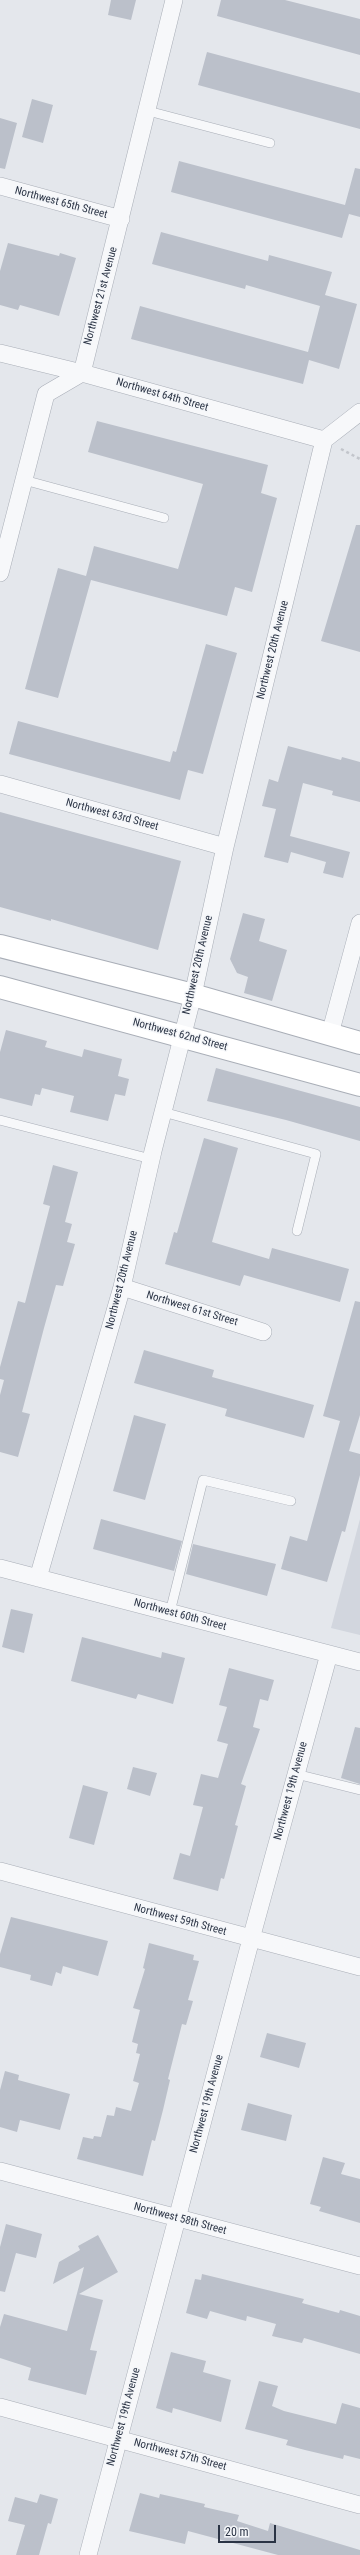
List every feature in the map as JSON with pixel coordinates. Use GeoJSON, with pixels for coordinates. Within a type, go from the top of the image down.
{"type":"FeatureCollection","features":[{"type":"Feature","properties":{"kind":"main road"},"geometry":{"type":"LineString","coordinates":[[0,946],[193,995],[360,1043]]}},
{"type":"Feature","properties":{"kind":"main road","name":"Northwest 62nd Street"},"geometry":{"type":"LineString","coordinates":[[0,987],[182,1035],[360,1085]]}},
{"type":"Feature","properties":{"kind":"street","name":"Northwest 21st Avenue"},"geometry":{"type":"LineString","coordinates":[[82,373],[122,219],[174,0]]}},
{"type":"Feature","properties":{"kind":"street","name":"Northwest 65th Street"},"geometry":{"type":"LineString","coordinates":[[0,186],[122,219]]}},
{"type":"Feature","properties":{"kind":"street","name":"Northwest 64th Street"},"geometry":{"type":"LineString","coordinates":[[0,353],[82,373],[324,440]]}},
{"type":"Feature","properties":{"kind":"street"},"geometry":{"type":"LineString","coordinates":[[0,573],[46,394],[82,373]]}},
{"type":"Feature","properties":{"kind":"street"},"geometry":{"type":"LineString","coordinates":[[324,440],[360,412]]}},
{"type":"Feature","properties":{"kind":"street","name":"Northwest 20th Avenue"},"geometry":{"type":"LineString","coordinates":[[38,1578],[122,1287],[151,1159],[193,995],[225,847],[324,440]]}},
{"type":"Feature","properties":{"kind":"street","name":"Northwest 63rd Street"},"geometry":{"type":"LineString","coordinates":[[0,784],[225,847]]}},
{"type":"Feature","properties":{"kind":"street"},"geometry":{"type":"LineString","coordinates":[[330,1034],[360,924]]}},
{"type":"Feature","properties":{"kind":"street","name":"Northwest 61st Street"},"geometry":{"type":"LineString","coordinates":[[122,1287],[263,1332]]}},
{"type":"Feature","properties":{"kind":"street","name":"Northwest 60th Street"},"geometry":{"type":"LineString","coordinates":[[0,1568],[360,1662]]}},
{"type":"Feature","properties":{"kind":"street","name":"Northwest 19th Avenue"},"geometry":{"type":"LineString","coordinates":[[88,2555],[251,1939],[329,1654]]}},
{"type":"Feature","properties":{"kind":"street","name":"Northwest 59th Street"},"geometry":{"type":"LineString","coordinates":[[0,1871],[360,1967]]}},
{"type":"Feature","properties":{"kind":"street","name":"Northwest 58th Street"},"geometry":{"type":"LineString","coordinates":[[0,2171],[360,2266]]}},
{"type":"Feature","properties":{"kind":"street","name":"Northwest 57th Street"},"geometry":{"type":"LineString","coordinates":[[0,2407],[119,2438],[360,2505]]}},
{"type":"Feature","properties":{"kind":"lane"},"geometry":{"type":"LineString","coordinates":[[148,111],[270,143]]}},
{"type":"Feature","properties":{"kind":"lane"},"geometry":{"type":"LineString","coordinates":[[24,480],[164,518]]}},
{"type":"Feature","properties":{"kind":"lane"},"geometry":{"type":"LineString","coordinates":[[163,1112],[316,1154],[297,1231]]}},
{"type":"Feature","properties":{"kind":"lane"},"geometry":{"type":"LineString","coordinates":[[0,1120],[151,1159]]}},
{"type":"Feature","properties":{"kind":"lane"},"geometry":{"type":"LineString","coordinates":[[170,1612],[203,1480],[291,1501]]}},
{"type":"Feature","properties":{"kind":"lane"},"geometry":{"type":"LineString","coordinates":[[296,1774],[360,1790]]}},
{"type":"Feature","properties":{"kind":"shaded area"},"geometry":{"type":"Polygon","coordinates":[[[360,1519],[360,1635],[331,1628],[360,1519]]]}},
{"type":"Feature","properties":{"kind":"building"},"geometry":{"type":"Polygon","coordinates":[[[111,0],[136,0],[131,20],[108,15],[111,0]]]}},
{"type":"Feature","properties":{"kind":"building"},"geometry":{"type":"Polygon","coordinates":[[[221,0],[285,0],[360,19],[360,55],[217,16],[221,0]]]}},
{"type":"Feature","properties":{"kind":"building"},"geometry":{"type":"Polygon","coordinates":[[[207,52],[360,93],[360,129],[198,85],[207,52]]]}},
{"type":"Feature","properties":{"kind":"building"},"geometry":{"type":"Polygon","coordinates":[[[32,99],[53,105],[43,143],[22,137],[32,99]]]}},
{"type":"Feature","properties":{"kind":"building"},"geometry":{"type":"Polygon","coordinates":[[[0,118],[17,123],[5,169],[0,168],[0,118]]]}},
{"type":"Feature","properties":{"kind":"building"},"geometry":{"type":"Polygon","coordinates":[[[179,161],[345,205],[355,168],[360,169],[360,217],[349,214],[342,238],[171,192],[179,161]]]}},
{"type":"Feature","properties":{"kind":"building"},"geometry":{"type":"Polygon","coordinates":[[[161,232],[268,261],[269,255],[332,272],[325,295],[357,304],[339,369],[309,360],[303,384],[131,339],[140,306],[308,352],[320,306],[246,285],[245,289],[152,264],[161,232]]]}},
{"type":"Feature","properties":{"kind":"building"},"geometry":{"type":"Polygon","coordinates":[[[8,243],[59,256],[60,253],[76,258],[59,316],[20,305],[18,310],[0,305],[0,271],[8,243]]]}},
{"type":"Feature","properties":{"kind":"building"},"geometry":{"type":"Polygon","coordinates":[[[97,421],[268,465],[261,493],[277,498],[252,592],[235,587],[227,616],[91,580],[58,698],[25,689],[58,568],[86,576],[94,546],[178,569],[203,484],[88,452],[97,421]]]}},
{"type":"Feature","properties":{"kind":"building"},"geometry":{"type":"Polygon","coordinates":[[[356,525],[360,525],[360,652],[321,641],[356,525]]]}},
{"type":"Feature","properties":{"kind":"building"},"geometry":{"type":"Polygon","coordinates":[[[206,644],[237,653],[203,774],[188,770],[180,800],[9,754],[18,721],[170,762],[173,751],[176,752],[206,644]]]}},
{"type":"Feature","properties":{"kind":"building"},"geometry":{"type":"Polygon","coordinates":[[[288,746],[341,760],[342,757],[360,762],[360,802],[332,795],[333,791],[303,783],[290,836],[350,852],[343,878],[323,873],[326,862],[291,852],[288,863],[264,857],[276,809],[262,806],[269,779],[278,782],[288,746]]]}},
{"type":"Feature","properties":{"kind":"building"},"geometry":{"type":"Polygon","coordinates":[[[0,812],[181,861],[158,950],[51,919],[51,921],[0,907],[0,812]]]}},
{"type":"Feature","properties":{"kind":"building"},"geometry":{"type":"Polygon","coordinates":[[[243,913],[265,919],[259,941],[287,950],[272,1001],[244,993],[248,977],[237,973],[230,959],[243,913]]]}},
{"type":"Feature","properties":{"kind":"building"},"geometry":{"type":"Polygon","coordinates":[[[6,1030],[47,1041],[45,1047],[82,1057],[84,1049],[122,1059],[118,1076],[129,1079],[125,1096],[115,1094],[108,1121],[70,1112],[74,1096],[42,1088],[40,1095],[35,1094],[32,1106],[0,1098],[0,1052],[6,1030]]]}},
{"type":"Feature","properties":{"kind":"building"},"geometry":{"type":"Polygon","coordinates":[[[216,1068],[360,1107],[360,1141],[286,1120],[207,1101],[216,1068]]]}},
{"type":"Feature","properties":{"kind":"building"},"geometry":{"type":"Polygon","coordinates":[[[204,1138],[238,1148],[212,1242],[269,1259],[272,1248],[349,1269],[340,1302],[244,1275],[240,1286],[165,1264],[174,1232],[177,1233],[204,1138]]]}},
{"type":"Feature","properties":{"kind":"building"},"geometry":{"type":"Polygon","coordinates":[[[53,1165],[78,1172],[65,1222],[72,1224],[67,1242],[75,1244],[63,1286],[56,1285],[44,1328],[22,1412],[30,1414],[18,1457],[0,1452],[0,1395],[4,1380],[0,1379],[0,1367],[18,1301],[25,1303],[50,1206],[43,1204],[53,1165]]]}},
{"type":"Feature","properties":{"kind":"building"},"geometry":{"type":"Polygon","coordinates":[[[355,1301],[360,1302],[360,1415],[349,1451],[360,1454],[360,1475],[345,1532],[342,1531],[327,1582],[281,1569],[290,1536],[307,1541],[340,1421],[323,1416],[355,1301]]]}},
{"type":"Feature","properties":{"kind":"building"},"geometry":{"type":"Polygon","coordinates":[[[144,1350],[214,1370],[212,1377],[314,1405],[304,1438],[225,1416],[227,1409],[134,1383],[144,1350]]]}},
{"type":"Feature","properties":{"kind":"building"},"geometry":{"type":"Polygon","coordinates":[[[134,1415],[166,1424],[145,1500],[113,1491],[134,1415]]]}},
{"type":"Feature","properties":{"kind":"building"},"geometry":{"type":"Polygon","coordinates":[[[101,1519],[182,1541],[174,1571],[93,1549],[101,1519]]]}},
{"type":"Feature","properties":{"kind":"building"},"geometry":{"type":"Polygon","coordinates":[[[193,1544],[276,1564],[267,1596],[186,1574],[193,1544]]]}},
{"type":"Feature","properties":{"kind":"building"},"geometry":{"type":"Polygon","coordinates":[[[11,1609],[33,1614],[24,1653],[2,1647],[11,1609]]]}},
{"type":"Feature","properties":{"kind":"building"},"geometry":{"type":"Polygon","coordinates":[[[82,1637],[161,1658],[162,1652],[185,1658],[173,1704],[138,1694],[136,1699],[71,1681],[82,1637]]]}},
{"type":"Feature","properties":{"kind":"building"},"geometry":{"type":"Polygon","coordinates":[[[229,1668],[274,1680],[268,1701],[260,1699],[253,1727],[260,1729],[241,1784],[246,1786],[235,1825],[238,1826],[224,1879],[221,1878],[218,1891],[173,1879],[180,1853],[190,1856],[203,1807],[193,1805],[201,1774],[218,1778],[228,1744],[217,1741],[227,1707],[219,1705],[229,1668]]]}},
{"type":"Feature","properties":{"kind":"building"},"geometry":{"type":"Polygon","coordinates":[[[355,1727],[360,1728],[360,1784],[341,1778],[355,1727]]]}},
{"type":"Feature","properties":{"kind":"building"},"geometry":{"type":"Polygon","coordinates":[[[133,1767],[157,1773],[150,1796],[127,1789],[133,1767]]]}},
{"type":"Feature","properties":{"kind":"building"},"geometry":{"type":"Polygon","coordinates":[[[83,1785],[108,1792],[94,1845],[69,1838],[83,1785]]]}},
{"type":"Feature","properties":{"kind":"building"},"geometry":{"type":"Polygon","coordinates":[[[11,1917],[108,1941],[98,1976],[63,1966],[61,1974],[56,1972],[52,1986],[30,1980],[31,1975],[0,1967],[0,1954],[11,1917]]]}},
{"type":"Feature","properties":{"kind":"building"},"geometry":{"type":"Polygon","coordinates":[[[149,1943],[194,1955],[193,1960],[199,1961],[188,2000],[193,2001],[186,2025],[182,2024],[168,2079],[170,2080],[163,2110],[155,2141],[152,2140],[143,2176],[77,2159],[83,2137],[93,2139],[94,2136],[101,2137],[107,2115],[114,2116],[116,2107],[131,2111],[139,2083],[133,2081],[140,2054],[136,2053],[138,2044],[132,2042],[140,2010],[133,2008],[145,1969],[143,1968],[149,1943]]]}},
{"type":"Feature","properties":{"kind":"building"},"geometry":{"type":"Polygon","coordinates":[[[267,2033],[306,2043],[299,2068],[260,2057],[267,2033]]]}},
{"type":"Feature","properties":{"kind":"building"},"geometry":{"type":"Polygon","coordinates":[[[5,2071],[19,2075],[18,2080],[70,2094],[60,2130],[20,2120],[17,2132],[0,2127],[0,2090],[5,2071]]]}},
{"type":"Feature","properties":{"kind":"building"},"geometry":{"type":"Polygon","coordinates":[[[248,2103],[292,2115],[286,2141],[241,2130],[248,2103]]]}},
{"type":"Feature","properties":{"kind":"building"},"geometry":{"type":"Polygon","coordinates":[[[323,2157],[345,2163],[341,2174],[360,2179],[360,2223],[319,2211],[321,2207],[310,2204],[323,2157]]]}},
{"type":"Feature","properties":{"kind":"building"},"geometry":{"type":"Polygon","coordinates":[[[6,2224],[42,2234],[36,2258],[16,2253],[5,2292],[0,2291],[0,2247],[6,2224]]]}},
{"type":"Feature","properties":{"kind":"building"},"geometry":{"type":"Polygon","coordinates":[[[98,2235],[118,2272],[79,2294],[103,2300],[90,2350],[97,2351],[86,2395],[28,2380],[31,2368],[0,2358],[0,2327],[4,2314],[67,2331],[84,2267],[53,2284],[59,2262],[80,2250],[78,2246],[98,2235]]]}},
{"type":"Feature","properties":{"kind":"building"},"geometry":{"type":"Polygon","coordinates":[[[202,2274],[304,2299],[302,2303],[339,2313],[340,2310],[360,2316],[360,2354],[304,2338],[302,2343],[272,2336],[276,2324],[247,2316],[246,2321],[210,2311],[207,2319],[186,2313],[195,2279],[201,2280],[202,2274]]]}},
{"type":"Feature","properties":{"kind":"building"},"geometry":{"type":"Polygon","coordinates":[[[171,2352],[206,2361],[203,2372],[231,2380],[221,2422],[173,2408],[172,2413],[156,2408],[171,2352]]]}},
{"type":"Feature","properties":{"kind":"building"},"geometry":{"type":"Polygon","coordinates":[[[259,2381],[278,2386],[272,2406],[284,2411],[336,2424],[342,2403],[360,2408],[360,2459],[344,2455],[343,2459],[305,2450],[286,2445],[288,2440],[245,2429],[259,2381]]]}},
{"type":"Feature","properties":{"kind":"building"},"geometry":{"type":"Polygon","coordinates":[[[140,2493],[159,2498],[160,2494],[205,2504],[204,2507],[239,2515],[237,2521],[268,2531],[270,2523],[360,2550],[360,2555],[278,2555],[188,2531],[185,2544],[129,2531],[140,2493]]]}},
{"type":"Feature","properties":{"kind":"building"},"geometry":{"type":"Polygon","coordinates":[[[40,2494],[58,2499],[51,2524],[48,2523],[39,2555],[16,2555],[25,2525],[8,2521],[15,2497],[37,2503],[40,2494]]]}}]}
